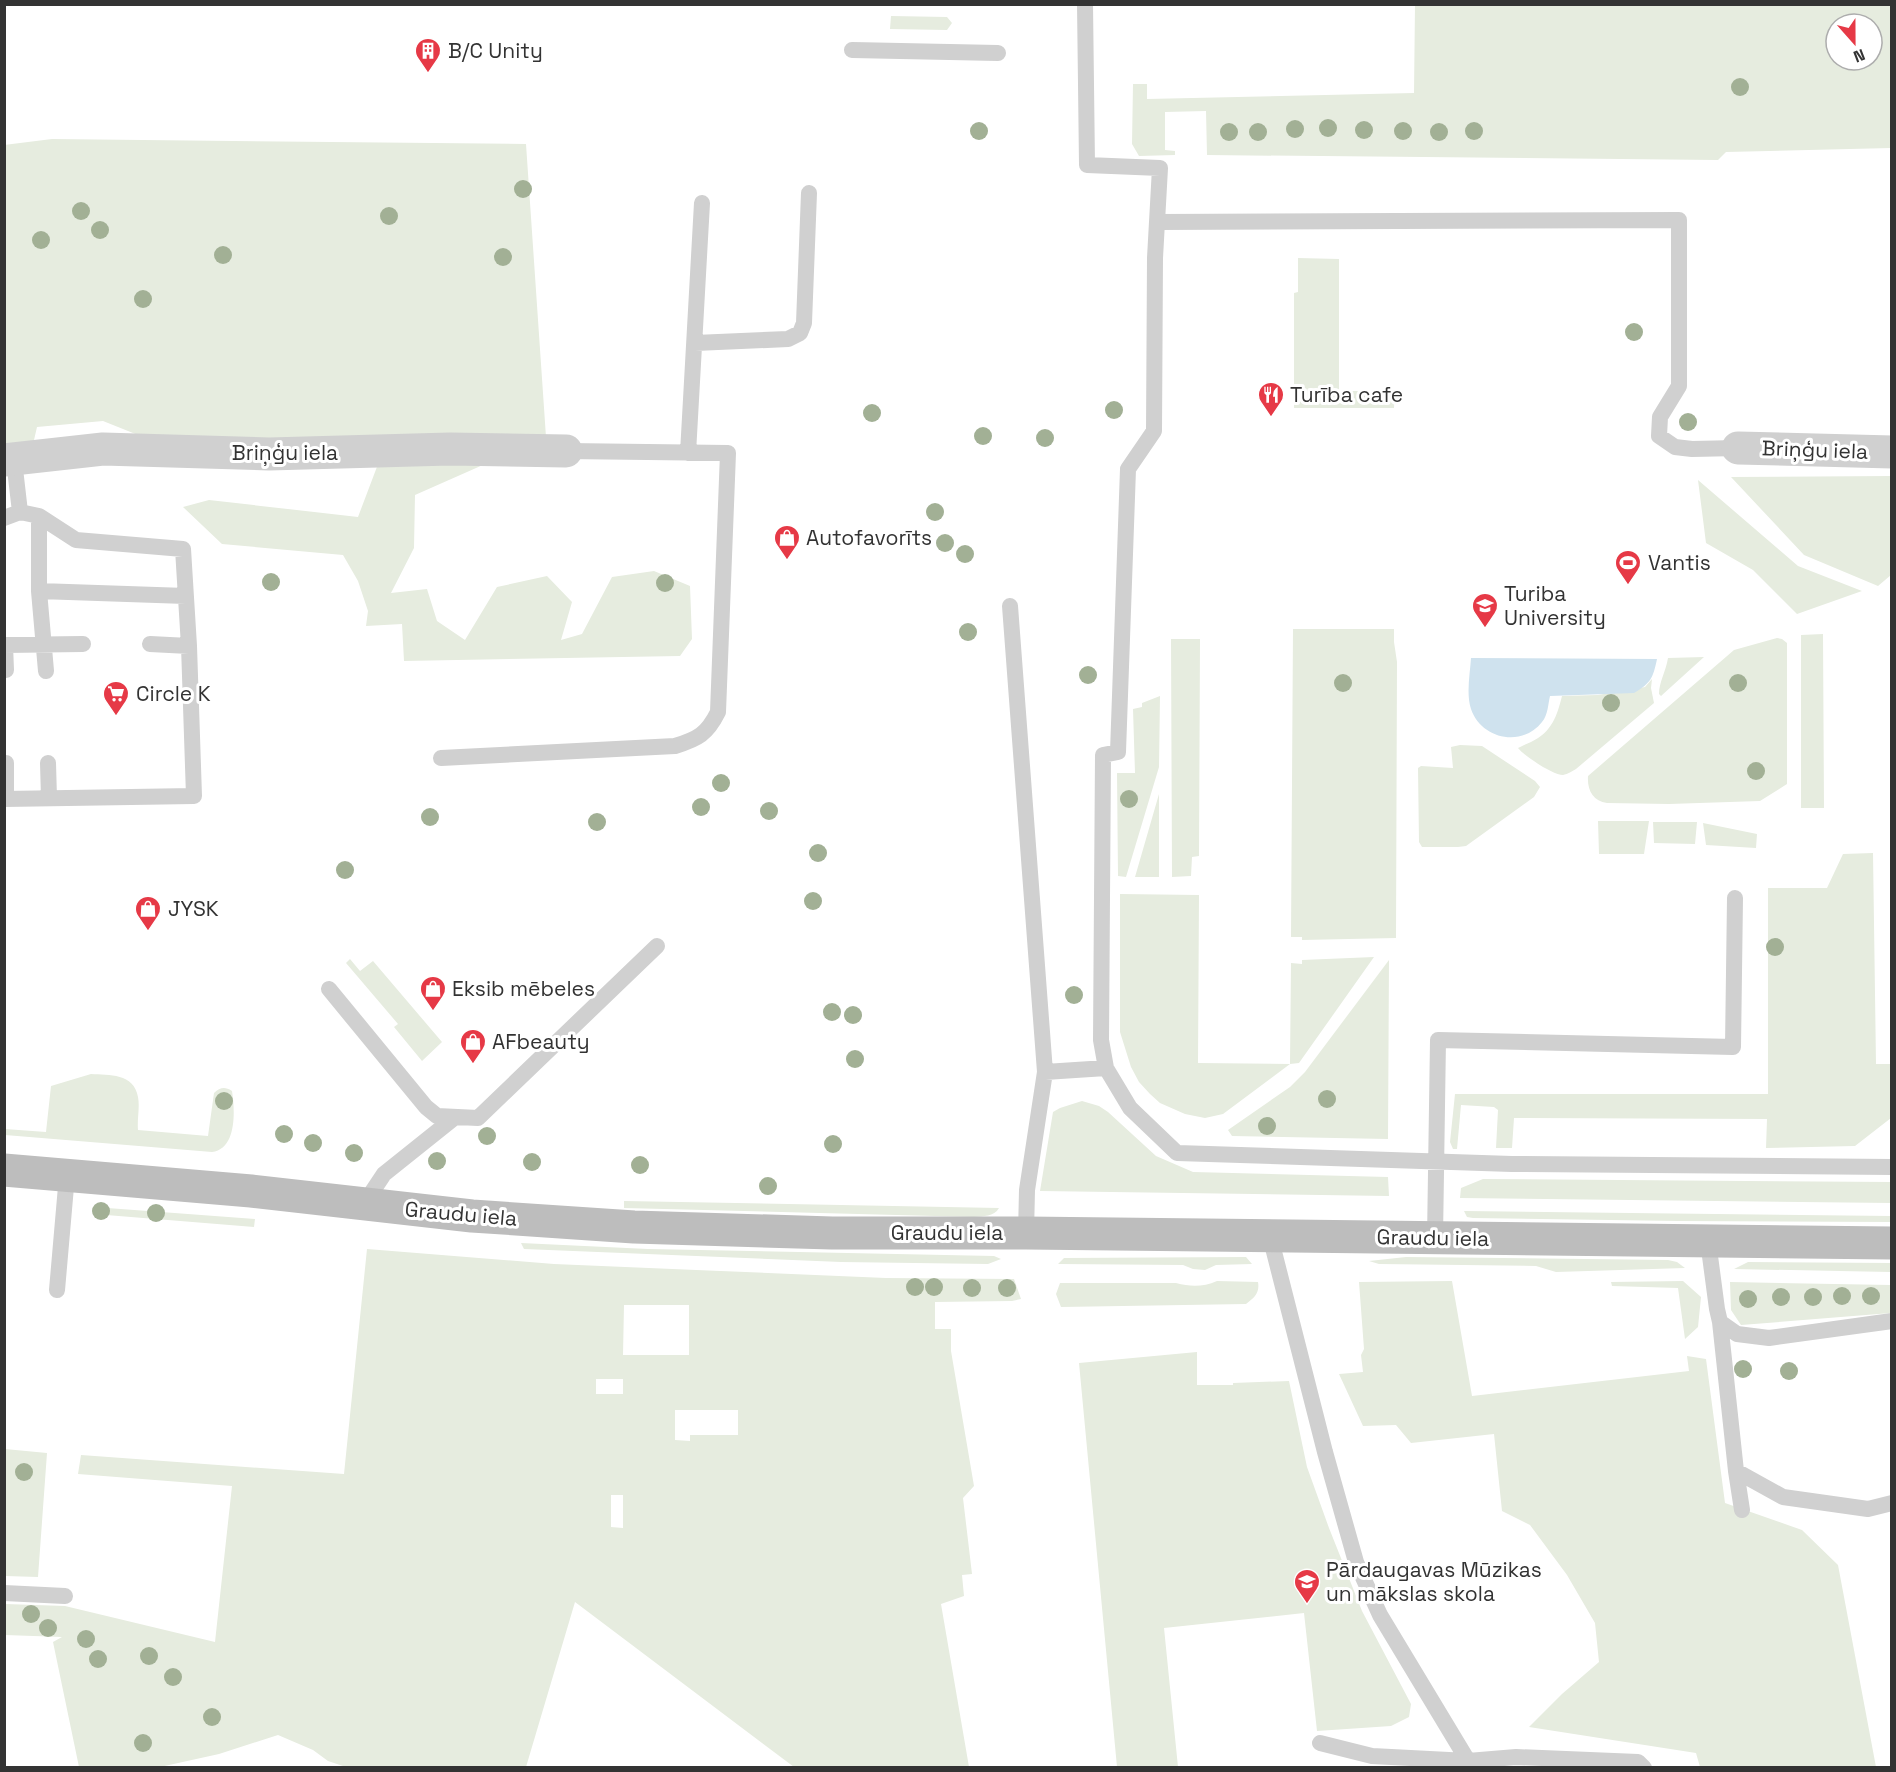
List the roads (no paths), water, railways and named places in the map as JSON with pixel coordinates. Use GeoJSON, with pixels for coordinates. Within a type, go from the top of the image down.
{"type":"FeatureCollection","features":[{"type":"Feature","properties":{"kind":"main road","name":"Graudu iela"},"geometry":{"type":"LineString","coordinates":[[4,1170],[251,1191],[472,1216],[634,1227],[832,1233],[1026,1233],[1892,1243]]}},
{"type":"Feature","properties":{"kind":"street","name":"Briņģu iela"},"geometry":{"type":"LineString","coordinates":[[1738,448],[1892,452]]}},
{"type":"Feature","properties":{"kind":"street","name":"Briņģu iela"},"geometry":{"type":"LineString","coordinates":[[9,460],[103,449],[269,454],[450,449],[566,451]]}},
{"type":"Feature","properties":{"kind":"lane"},"geometry":{"type":"LineString","coordinates":[[1085,4],[1087,165],[1160,168],[1155,258],[1154,431],[1128,469],[1118,752],[1103,755],[1101,1040],[1106,1068],[1130,1108],[1177,1153],[1436,1162],[1892,1167]]}},
{"type":"Feature","properties":{"kind":"lane"},"geometry":{"type":"LineString","coordinates":[[852,50],[998,53]]}},
{"type":"Feature","properties":{"kind":"lane"},"geometry":{"type":"LineString","coordinates":[[695,343],[788,339],[800,333],[804,323],[809,193]]}},
{"type":"Feature","properties":{"kind":"lane"},"geometry":{"type":"LineString","coordinates":[[688,453],[702,203]]}},
{"type":"Feature","properties":{"kind":"lane"},"geometry":{"type":"LineString","coordinates":[[1158,222],[1679,220],[1679,386],[1659,417],[1659,436],[1675,447],[1738,448]]}},
{"type":"Feature","properties":{"kind":"lane"},"geometry":{"type":"LineString","coordinates":[[441,758],[675,746],[696,740],[711,726],[718,712],[728,453],[566,451]]}},
{"type":"Feature","properties":{"kind":"lane"},"geometry":{"type":"LineString","coordinates":[[6,763],[5,799],[195,796],[183,549],[76,540],[39,516],[12,515],[9,460]]}},
{"type":"Feature","properties":{"kind":"lane"},"geometry":{"type":"LineString","coordinates":[[39,516],[39,591],[46,670]]}},
{"type":"Feature","properties":{"kind":"lane"},"geometry":{"type":"LineString","coordinates":[[39,591],[186,596]]}},
{"type":"Feature","properties":{"kind":"lane"},"geometry":{"type":"LineString","coordinates":[[1010,606],[1045,1072],[1027,1190],[1026,1233]]}},
{"type":"Feature","properties":{"kind":"lane"},"geometry":{"type":"LineString","coordinates":[[6,670],[5,645],[83,644]]}},
{"type":"Feature","properties":{"kind":"lane"},"geometry":{"type":"LineString","coordinates":[[150,645],[189,645]]}},
{"type":"Feature","properties":{"kind":"lane"},"geometry":{"type":"LineString","coordinates":[[48,764],[49,798]]}},
{"type":"Feature","properties":{"kind":"lane"},"geometry":{"type":"LineString","coordinates":[[1435,1238],[1438,1041],[1732,1047],[1735,898]]}},
{"type":"Feature","properties":{"kind":"lane"},"geometry":{"type":"LineString","coordinates":[[329,989],[426,1107],[436,1116],[478,1118],[657,946]]}},
{"type":"Feature","properties":{"kind":"lane"},"geometry":{"type":"LineString","coordinates":[[1045,1072],[1106,1068]]}},
{"type":"Feature","properties":{"kind":"lane"},"geometry":{"type":"LineString","coordinates":[[364,1204],[384,1174],[454,1118]]}},
{"type":"Feature","properties":{"kind":"lane"},"geometry":{"type":"LineString","coordinates":[[57,1290],[67,1175]]}},
{"type":"Feature","properties":{"kind":"lane"},"geometry":{"type":"LineString","coordinates":[[1270,1236],[1325,1452],[1356,1562],[1380,1615],[1469,1764]]}},
{"type":"Feature","properties":{"kind":"lane"},"geometry":{"type":"LineString","coordinates":[[1708,1241],[1742,1510]]}},
{"type":"Feature","properties":{"kind":"lane"},"geometry":{"type":"LineString","coordinates":[[1720,1322],[1737,1334],[1769,1338],[1892,1321]]}},
{"type":"Feature","properties":{"kind":"lane"},"geometry":{"type":"LineString","coordinates":[[1736,1471],[1783,1497],[1868,1509],[1892,1503]]}},
{"type":"Feature","properties":{"kind":"lane"},"geometry":{"type":"LineString","coordinates":[[4,1593],[65,1596]]}},
{"type":"Feature","properties":{"kind":"lane"},"geometry":{"type":"LineString","coordinates":[[1320,1743],[1372,1756],[1469,1764],[1516,1757],[1638,1762],[1644,1767]]}},
{"type":"Feature","properties":{"kind":"water"},"geometry":{"type":"Polygon","coordinates":[[[1471,658],[1657,659],[1650,679],[1634,693],[1550,696],[1547,713],[1542,722],[1534,730],[1513,737],[1493,733],[1476,719],[1469,697],[1471,658]]]}},
{"type":"Feature","properties":{"kind":"place","name":"B/C Unity"},"geometry":{"type":"Point","coordinates":[428,74]}},
{"type":"Feature","properties":{"kind":"place","name":"Turība cafe"},"geometry":{"type":"Point","coordinates":[1271,418]}},
{"type":"Feature","properties":{"kind":"place","name":"Autofavorīts"},"geometry":{"type":"Point","coordinates":[787,561]}},
{"type":"Feature","properties":{"kind":"place","name":"Vantis"},"geometry":{"type":"Point","coordinates":[1628,586]}},
{"type":"Feature","properties":{"kind":"place","name":"Turiba University"},"geometry":{"type":"Point","coordinates":[1485,629]}},
{"type":"Feature","properties":{"kind":"place","name":"Circle K"},"geometry":{"type":"Point","coordinates":[116,717]}},
{"type":"Feature","properties":{"kind":"place","name":"JYSK"},"geometry":{"type":"Point","coordinates":[148,932]}},
{"type":"Feature","properties":{"kind":"place","name":"Eksib mēbeles"},"geometry":{"type":"Point","coordinates":[433,1012]}},
{"type":"Feature","properties":{"kind":"place","name":"AFbeauty"},"geometry":{"type":"Point","coordinates":[473,1065]}},
{"type":"Feature","properties":{"kind":"place","name":"Pārdaugavas Mūzikas un mākslas skola"},"geometry":{"type":"Point","coordinates":[1307,1605]}}]}
